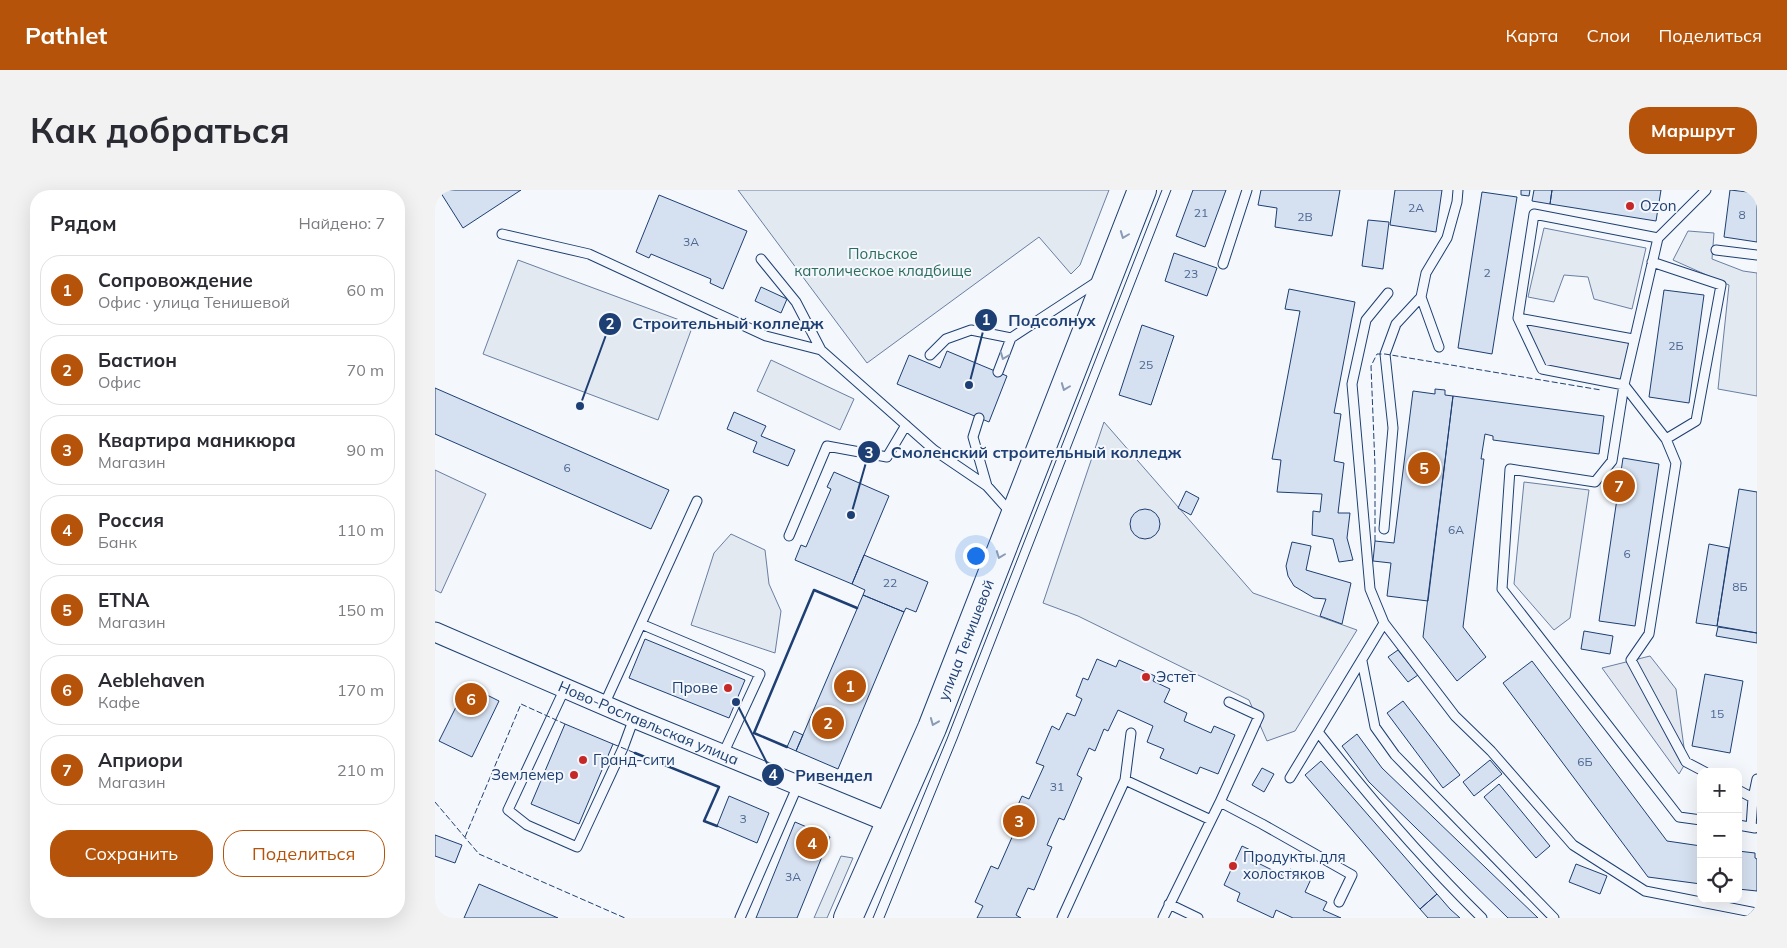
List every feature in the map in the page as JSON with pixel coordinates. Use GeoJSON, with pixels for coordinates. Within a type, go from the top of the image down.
{"type":"FeatureCollection","features":[{"type":"Feature","properties":{"kind":"main road","name":"улица Тенишевой"},"geometry":{"type":"LineString","coordinates":[[848,918],[932,728],[1142,190]]}},
{"type":"Feature","properties":{"kind":"street","name":"Ново-Рославльская улица"},"geometry":{"type":"LineString","coordinates":[[436,636],[890,823]]}},
{"type":"Feature","properties":{"kind":"lane"},"geometry":{"type":"LineString","coordinates":[[1223,264],[1247,190]]}},
{"type":"Feature","properties":{"kind":"lane"},"geometry":{"type":"LineString","coordinates":[[1384,529],[1393,428],[1385,354],[1396,324],[1421,296],[1426,273],[1447,238],[1457,202],[1458,190]]}},
{"type":"Feature","properties":{"kind":"lane"},"geometry":{"type":"LineString","coordinates":[[1697,819],[1679,817],[1502,589],[1510,469],[1595,482],[1612,461],[1633,339],[1658,238],[1707,190]]}},
{"type":"Feature","properties":{"kind":"lane"},"geometry":{"type":"LineString","coordinates":[[1658,238],[1534,214],[1518,318],[1542,368],[1624,385],[1666,440],[1676,463],[1649,634],[1631,660],[1686,762],[1697,768]]}},
{"type":"Feature","properties":{"kind":"lane"},"geometry":{"type":"LineString","coordinates":[[502,234],[589,254],[766,336],[821,350]]}},
{"type":"Feature","properties":{"kind":"lane"},"geometry":{"type":"LineString","coordinates":[[1717,250],[1757,255]]}},
{"type":"Feature","properties":{"kind":"lane"},"geometry":{"type":"LineString","coordinates":[[761,259],[795,302],[821,350],[934,450],[987,486],[1014,517]]}},
{"type":"Feature","properties":{"kind":"lane"},"geometry":{"type":"LineString","coordinates":[[1652,262],[1721,286],[1696,421],[1666,440]]}},
{"type":"Feature","properties":{"kind":"lane"},"geometry":{"type":"LineString","coordinates":[[998,372],[1011,338],[1109,274]]}},
{"type":"Feature","properties":{"kind":"lane"},"geometry":{"type":"LineString","coordinates":[[1388,293],[1366,320],[1352,384],[1370,589],[1384,622],[1455,716],[1491,752],[1573,845],[1645,891],[1757,914]]}},
{"type":"Feature","properties":{"kind":"lane"},"geometry":{"type":"LineString","coordinates":[[1421,296],[1439,347]]}},
{"type":"Feature","properties":{"kind":"lane"},"geometry":{"type":"LineString","coordinates":[[1518,318],[1633,339]]}},
{"type":"Feature","properties":{"kind":"lane"},"geometry":{"type":"LineString","coordinates":[[930,355],[946,339],[971,330],[1011,338]]}},
{"type":"Feature","properties":{"kind":"lane"},"geometry":{"type":"LineString","coordinates":[[979,418],[973,437],[987,486]]}},
{"type":"Feature","properties":{"kind":"lane"},"geometry":{"type":"LineString","coordinates":[[789,536],[827,446],[887,456],[906,425]]}},
{"type":"Feature","properties":{"kind":"lane"},"geometry":{"type":"LineString","coordinates":[[604,705],[697,501]]}},
{"type":"Feature","properties":{"kind":"lane"},"geometry":{"type":"LineString","coordinates":[[1290,778],[1384,622]]}},
{"type":"Feature","properties":{"kind":"lane"},"geometry":{"type":"LineString","coordinates":[[641,624],[760,674],[723,754]]}},
{"type":"Feature","properties":{"kind":"lane"},"geometry":{"type":"LineString","coordinates":[[1362,661],[1375,727],[1395,755],[1554,918]]}},
{"type":"Feature","properties":{"kind":"lane"},"geometry":{"type":"LineString","coordinates":[[565,688],[508,810],[527,825],[577,847],[623,748],[634,718]]}},
{"type":"Feature","properties":{"kind":"lane"},"geometry":{"type":"LineString","coordinates":[[1164,917],[1259,716],[1229,702]]}},
{"type":"Feature","properties":{"kind":"lane"},"geometry":{"type":"LineString","coordinates":[[1318,732],[1361,787],[1456,893],[1482,918]]}},
{"type":"Feature","properties":{"kind":"lane"},"geometry":{"type":"LineString","coordinates":[[1062,918],[1125,780],[1131,733]]}},
{"type":"Feature","properties":{"kind":"lane"},"geometry":{"type":"LineString","coordinates":[[1754,827],[1753,798],[1757,779]]}},
{"type":"Feature","properties":{"kind":"lane"},"geometry":{"type":"LineString","coordinates":[[1125,780],[1211,820]]}},
{"type":"Feature","properties":{"kind":"lane"},"geometry":{"type":"LineString","coordinates":[[740,918],[798,786]]}},
{"type":"Feature","properties":{"kind":"lane"},"geometry":{"type":"LineString","coordinates":[[1742,792],[1753,798]]}},
{"type":"Feature","properties":{"kind":"lane"},"geometry":{"type":"LineString","coordinates":[[1220,802],[1352,874],[1339,902]]}},
{"type":"Feature","properties":{"kind":"lane"},"geometry":{"type":"LineString","coordinates":[[1169,904],[1198,918]]}},
{"type":"Feature","properties":{"kind":"green space","name":"Польское католическое кладбище"},"geometry":{"type":"Polygon","coordinates":[[[738,190],[1109,190],[1080,265],[1071,274],[1039,237],[867,363],[738,190]]]}},
{"type":"Feature","properties":{"kind":"green space"},"geometry":{"type":"Polygon","coordinates":[[[1544,228],[1646,248],[1632,309],[1594,299],[1588,277],[1564,275],[1554,302],[1528,297],[1544,228]]]}},
{"type":"Feature","properties":{"kind":"green space"},"geometry":{"type":"Polygon","coordinates":[[[1688,231],[1714,233],[1712,259],[1743,271],[1757,273],[1757,396],[1718,389],[1729,285],[1673,260],[1688,231]]]}},
{"type":"Feature","properties":{"kind":"green space"},"geometry":{"type":"Polygon","coordinates":[[[518,260],[693,325],[658,420],[483,354],[518,260]]]}},
{"type":"Feature","properties":{"kind":"green space"},"geometry":{"type":"Polygon","coordinates":[[[771,360],[854,399],[840,430],[757,391],[771,360]]]}},
{"type":"Feature","properties":{"kind":"green space"},"geometry":{"type":"Polygon","coordinates":[[[1104,422],[1253,593],[1357,630],[1295,731],[1267,741],[1249,700],[1078,616],[1043,603],[1104,422]]]}},
{"type":"Feature","properties":{"kind":"green space"},"geometry":{"type":"Polygon","coordinates":[[[1524,482],[1589,490],[1570,618],[1554,630],[1514,584],[1524,482]]]}},
{"type":"Feature","properties":{"kind":"green space"},"geometry":{"type":"Polygon","coordinates":[[[731,534],[765,550],[769,584],[781,611],[775,653],[691,625],[714,553],[731,534]]]}},
{"type":"Feature","properties":{"kind":"green space"},"geometry":{"type":"Polygon","coordinates":[[[841,856],[853,858],[827,918],[814,918],[841,856]]]}},
{"type":"Feature","properties":{"kind":"shaded area"},"geometry":{"type":"Polygon","coordinates":[[[1518,318],[1633,339],[1624,385],[1542,369],[1518,318]]]}},
{"type":"Feature","properties":{"kind":"shaded area"},"geometry":{"type":"Polygon","coordinates":[[[435,470],[486,494],[441,593],[435,590],[435,470]]]}},
{"type":"Feature","properties":{"kind":"shaded area"},"geometry":{"type":"Polygon","coordinates":[[[1650,656],[1676,689],[1686,762],[1679,774],[1602,668],[1650,656]]]}},
{"type":"Feature","properties":{"kind":"building"},"geometry":{"type":"Polygon","coordinates":[[[439,190],[521,190],[463,228],[439,190]]]}},
{"type":"Feature","properties":{"kind":"building"},"geometry":{"type":"Polygon","coordinates":[[[1193,190],[1226,190],[1205,247],[1176,236],[1193,190]]]}},
{"type":"Feature","properties":{"kind":"building"},"geometry":{"type":"Polygon","coordinates":[[[1261,190],[1340,190],[1332,236],[1275,227],[1277,208],[1258,205],[1261,190]]]}},
{"type":"Feature","properties":{"kind":"building"},"geometry":{"type":"Polygon","coordinates":[[[1395,190],[1442,190],[1436,232],[1390,225],[1395,190]]]}},
{"type":"Feature","properties":{"kind":"building"},"geometry":{"type":"Polygon","coordinates":[[[1521,190],[1530,190],[1529,196],[1521,195],[1521,190]]]}},
{"type":"Feature","properties":{"kind":"building"},"geometry":{"type":"Polygon","coordinates":[[[1534,190],[1552,190],[1550,204],[1532,201],[1534,190]]]}},
{"type":"Feature","properties":{"kind":"building"},"geometry":{"type":"Polygon","coordinates":[[[1552,190],[1661,190],[1656,221],[1550,204],[1552,190]]]}},
{"type":"Feature","properties":{"kind":"building"},"geometry":{"type":"Polygon","coordinates":[[[1730,190],[1757,193],[1757,242],[1724,237],[1730,190]]]}},
{"type":"Feature","properties":{"kind":"building"},"geometry":{"type":"Polygon","coordinates":[[[1482,192],[1517,197],[1492,354],[1458,348],[1482,192]]]}},
{"type":"Feature","properties":{"kind":"building"},"geometry":{"type":"Polygon","coordinates":[[[659,195],[747,231],[723,289],[710,283],[711,279],[651,254],[649,258],[636,252],[659,195]]]}},
{"type":"Feature","properties":{"kind":"building"},"geometry":{"type":"Polygon","coordinates":[[[1368,220],[1389,222],[1383,269],[1362,266],[1368,220]]]}},
{"type":"Feature","properties":{"kind":"building"},"geometry":{"type":"Polygon","coordinates":[[[1174,253],[1217,268],[1207,296],[1165,281],[1174,253]]]}},
{"type":"Feature","properties":{"kind":"building"},"geometry":{"type":"Polygon","coordinates":[[[761,287],[787,299],[781,313],[755,301],[761,287]]]}},
{"type":"Feature","properties":{"kind":"building"},"geometry":{"type":"Polygon","coordinates":[[[1289,289],[1355,302],[1334,413],[1341,414],[1334,461],[1344,463],[1338,513],[1350,513],[1347,538],[1353,560],[1339,562],[1333,539],[1312,535],[1313,511],[1320,512],[1322,494],[1277,492],[1281,460],[1272,459],[1300,311],[1285,309],[1289,289]]]}},
{"type":"Feature","properties":{"kind":"building"},"geometry":{"type":"Polygon","coordinates":[[[1664,290],[1704,295],[1689,403],[1649,397],[1664,290]]]}},
{"type":"Feature","properties":{"kind":"building"},"geometry":{"type":"Polygon","coordinates":[[[1142,325],[1174,336],[1151,405],[1119,395],[1142,325]]]}},
{"type":"Feature","properties":{"kind":"building"},"geometry":{"type":"Polygon","coordinates":[[[947,351],[1007,376],[989,422],[897,384],[909,355],[940,368],[947,351]]]}},
{"type":"Feature","properties":{"kind":"building"},"geometry":{"type":"Polygon","coordinates":[[[435,388],[669,490],[651,529],[435,434],[435,388]]]}},
{"type":"Feature","properties":{"kind":"building"},"geometry":{"type":"Polygon","coordinates":[[[1435,389],[1445,390],[1445,395],[1453,396],[1428,601],[1387,596],[1391,563],[1373,561],[1375,541],[1394,543],[1413,391],[1435,394],[1435,389]]]}},
{"type":"Feature","properties":{"kind":"building"},"geometry":{"type":"Polygon","coordinates":[[[1453,396],[1604,416],[1599,454],[1493,440],[1493,436],[1485,434],[1481,459],[1484,459],[1463,627],[1486,657],[1457,681],[1423,637],[1453,396]]]}},
{"type":"Feature","properties":{"kind":"building"},"geometry":{"type":"Polygon","coordinates":[[[734,412],[766,426],[761,436],[795,450],[788,466],[753,452],[757,442],[727,429],[734,412]]]}},
{"type":"Feature","properties":{"kind":"building"},"geometry":{"type":"Polygon","coordinates":[[[1623,458],[1659,464],[1635,626],[1599,621],[1623,458]]]}},
{"type":"Feature","properties":{"kind":"building"},"geometry":{"type":"Polygon","coordinates":[[[834,472],[889,496],[852,584],[795,560],[801,545],[806,547],[831,489],[827,487],[834,472]]]}},
{"type":"Feature","properties":{"kind":"building"},"geometry":{"type":"Polygon","coordinates":[[[1739,489],[1757,492],[1757,633],[1717,626],[1739,489]]]}},
{"type":"Feature","properties":{"kind":"building"},"geometry":{"type":"Polygon","coordinates":[[[1186,491],[1199,498],[1191,515],[1178,508],[1186,491]]]}},
{"type":"Feature","properties":{"kind":"building"},"geometry":{"type":"Polygon","coordinates":[[[1145,509],[1151,510],[1159,518],[1159,530],[1151,538],[1145,539],[1139,538],[1131,530],[1130,524],[1131,518],[1139,510],[1145,509]]]}},
{"type":"Feature","properties":{"kind":"building"},"geometry":{"type":"Polygon","coordinates":[[[1292,542],[1311,546],[1306,570],[1351,583],[1342,624],[1320,616],[1326,599],[1314,598],[1294,586],[1288,576],[1286,566],[1292,542]]]}},
{"type":"Feature","properties":{"kind":"building"},"geometry":{"type":"Polygon","coordinates":[[[1709,544],[1729,548],[1717,626],[1696,623],[1709,544]]]}},
{"type":"Feature","properties":{"kind":"building"},"geometry":{"type":"Polygon","coordinates":[[[864,555],[928,582],[916,612],[906,608],[904,612],[863,595],[865,590],[852,584],[864,555]]]}},
{"type":"Feature","properties":{"kind":"building"},"geometry":{"type":"Polygon","coordinates":[[[863,595],[904,612],[838,769],[796,751],[863,595]]]}},
{"type":"Feature","properties":{"kind":"building"},"geometry":{"type":"Polygon","coordinates":[[[1718,627],[1757,633],[1757,643],[1716,636],[1718,627]]]}},
{"type":"Feature","properties":{"kind":"building"},"geometry":{"type":"Polygon","coordinates":[[[1584,631],[1613,636],[1610,654],[1581,649],[1584,631]]]}},
{"type":"Feature","properties":{"kind":"building"},"geometry":{"type":"Polygon","coordinates":[[[645,639],[745,680],[729,718],[629,678],[645,639]]]}},
{"type":"Feature","properties":{"kind":"building"},"geometry":{"type":"Polygon","coordinates":[[[1398,650],[1418,675],[1408,682],[1388,657],[1398,650]]]}},
{"type":"Feature","properties":{"kind":"building"},"geometry":{"type":"Polygon","coordinates":[[[1097,659],[1116,667],[1119,660],[1155,676],[1153,681],[1170,689],[1164,702],[1187,713],[1184,721],[1211,733],[1214,726],[1235,735],[1218,774],[1200,767],[1197,774],[1160,758],[1164,749],[1147,742],[1153,726],[1118,710],[1108,731],[1104,729],[1095,751],[1089,748],[1077,775],[1082,778],[1064,820],[1059,818],[1047,845],[1052,847],[1034,890],[1028,888],[1016,915],[1021,918],[977,918],[983,906],[975,902],[991,866],[998,869],[1013,835],[1006,832],[1022,796],[1029,799],[1044,766],[1036,763],[1052,726],[1059,730],[1067,713],[1075,716],[1082,699],[1076,696],[1083,678],[1088,680],[1097,659]]]}},
{"type":"Feature","properties":{"kind":"building"},"geometry":{"type":"Polygon","coordinates":[[[1532,661],[1667,841],[1697,845],[1697,883],[1648,877],[1503,683],[1532,661]]]}},
{"type":"Feature","properties":{"kind":"building"},"geometry":{"type":"Polygon","coordinates":[[[1705,674],[1743,681],[1730,753],[1692,746],[1705,674]]]}},
{"type":"Feature","properties":{"kind":"building"},"geometry":{"type":"Polygon","coordinates":[[[467,685],[499,701],[472,757],[439,741],[467,685]]]}},
{"type":"Feature","properties":{"kind":"building"},"geometry":{"type":"Polygon","coordinates":[[[1403,701],[1460,775],[1443,788],[1387,713],[1403,701]]]}},
{"type":"Feature","properties":{"kind":"building"},"geometry":{"type":"Polygon","coordinates":[[[565,724],[613,744],[579,824],[531,804],[565,724]]]}},
{"type":"Feature","properties":{"kind":"building"},"geometry":{"type":"Polygon","coordinates":[[[794,731],[803,735],[796,751],[787,747],[794,731]]]}},
{"type":"Feature","properties":{"kind":"building"},"geometry":{"type":"Polygon","coordinates":[[[1357,734],[1382,768],[1538,918],[1508,918],[1369,782],[1342,746],[1357,734]]]}},
{"type":"Feature","properties":{"kind":"building"},"geometry":{"type":"Polygon","coordinates":[[[1490,760],[1502,774],[1474,796],[1463,782],[1490,760]]]}},
{"type":"Feature","properties":{"kind":"building"},"geometry":{"type":"Polygon","coordinates":[[[1321,761],[1437,894],[1420,909],[1305,775],[1321,761]]]}},
{"type":"Feature","properties":{"kind":"building"},"geometry":{"type":"Polygon","coordinates":[[[1262,768],[1274,774],[1264,792],[1252,785],[1262,768]]]}},
{"type":"Feature","properties":{"kind":"building"},"geometry":{"type":"Polygon","coordinates":[[[1499,784],[1550,846],[1536,858],[1484,797],[1499,784]]]}},
{"type":"Feature","properties":{"kind":"building"},"geometry":{"type":"Polygon","coordinates":[[[729,796],[769,813],[757,843],[717,826],[729,796]]]}},
{"type":"Feature","properties":{"kind":"building"},"geometry":{"type":"Polygon","coordinates":[[[795,822],[830,837],[797,918],[756,918],[795,822]]]}},
{"type":"Feature","properties":{"kind":"building"},"geometry":{"type":"Polygon","coordinates":[[[435,835],[462,845],[455,863],[435,856],[435,835]]]}},
{"type":"Feature","properties":{"kind":"building"},"geometry":{"type":"Polygon","coordinates":[[[1242,846],[1263,856],[1260,864],[1286,877],[1290,869],[1311,879],[1305,892],[1327,902],[1323,910],[1341,918],[1293,918],[1276,910],[1273,918],[1237,901],[1240,893],[1224,885],[1242,846]]]}},
{"type":"Feature","properties":{"kind":"building"},"geometry":{"type":"Polygon","coordinates":[[[1742,851],[1755,853],[1755,858],[1757,859],[1757,891],[1742,889],[1742,851]]]}},
{"type":"Feature","properties":{"kind":"building"},"geometry":{"type":"Polygon","coordinates":[[[1576,864],[1607,876],[1600,894],[1569,882],[1576,864]]]}},
{"type":"Feature","properties":{"kind":"building"},"geometry":{"type":"Polygon","coordinates":[[[479,884],[558,918],[464,918],[479,884]]]}},
{"type":"Feature","properties":{"kind":"building"},"geometry":{"type":"Polygon","coordinates":[[[1437,894],[1460,918],[1428,918],[1420,909],[1437,894]]]}},
{"type":"Feature","properties":{"kind":"tram line"},"geometry":{"type":"LineString","coordinates":[[873,918],[947,739],[1162,190]]}},
{"type":"Feature","properties":{"kind":"tram line"},"geometry":{"type":"LineString","coordinates":[[884,918],[957,739],[1171,190]]}},
{"type":"Feature","properties":{"kind":"fence"},"geometry":{"type":"LineString","coordinates":[[1375,541],[1375,466],[1371,366],[1377,354],[1601,390]]}},
{"type":"Feature","properties":{"kind":"fence"},"geometry":{"type":"LineString","coordinates":[[465,837],[521,704],[565,724]]}},
{"type":"Feature","properties":{"kind":"fence"},"geometry":{"type":"LineString","coordinates":[[613,744],[635,753]]}},
{"type":"Feature","properties":{"kind":"fence"},"geometry":{"type":"LineString","coordinates":[[435,802],[479,854],[625,918]]}},
{"type":"Feature","properties":{"kind":"wall"},"geometry":{"type":"LineString","coordinates":[[787,747],[754,733],[814,590],[857,608]]}},
{"type":"Feature","properties":{"kind":"wall"},"geometry":{"type":"LineString","coordinates":[[635,753],[719,787],[704,821],[717,826]]}},
{"type":"Feature","properties":{"kind":"place","name":"Ozon"},"geometry":{"type":"Point","coordinates":[1630,206]}},
{"type":"Feature","properties":{"kind":"place","name":"Подсолнух"},"geometry":{"type":"Point","coordinates":[969,385]}},
{"type":"Feature","properties":{"kind":"place","name":"Строительный колледж"},"geometry":{"type":"Point","coordinates":[580,406]}},
{"type":"Feature","properties":{"kind":"place","name":"ETNA"},"geometry":{"type":"Point","coordinates":[1424,468]}},
{"type":"Feature","properties":{"kind":"place","name":"Априори"},"geometry":{"type":"Point","coordinates":[1619,486]}},
{"type":"Feature","properties":{"kind":"place","name":"Смоленский строительный колледж"},"geometry":{"type":"Point","coordinates":[851,515]}},
{"type":"Feature","properties":{"kind":"place","name":"Эстет"},"geometry":{"type":"Point","coordinates":[1146,677]}},
{"type":"Feature","properties":{"kind":"place","name":"Сопровождение"},"geometry":{"type":"Point","coordinates":[850,686]}},
{"type":"Feature","properties":{"kind":"place","name":"Прове"},"geometry":{"type":"Point","coordinates":[728,688]}},
{"type":"Feature","properties":{"kind":"place","name":"Aeblehaven"},"geometry":{"type":"Point","coordinates":[471,699]}},
{"type":"Feature","properties":{"kind":"place","name":"Ривендел"},"geometry":{"type":"Point","coordinates":[736,702]}},
{"type":"Feature","properties":{"kind":"place","name":"Бастион"},"geometry":{"type":"Point","coordinates":[828,723]}},
{"type":"Feature","properties":{"kind":"place","name":"Гранд-сити"},"geometry":{"type":"Point","coordinates":[583,760]}},
{"type":"Feature","properties":{"kind":"place","name":"Землемер"},"geometry":{"type":"Point","coordinates":[574,775]}},
{"type":"Feature","properties":{"kind":"place","name":"Квартира маникюра"},"geometry":{"type":"Point","coordinates":[1019,821]}},
{"type":"Feature","properties":{"kind":"place","name":"Россия"},"geometry":{"type":"Point","coordinates":[812,843]}},
{"type":"Feature","properties":{"kind":"place","name":"Продукты для холостяков"},"geometry":{"type":"Point","coordinates":[1233,866]}}]}
